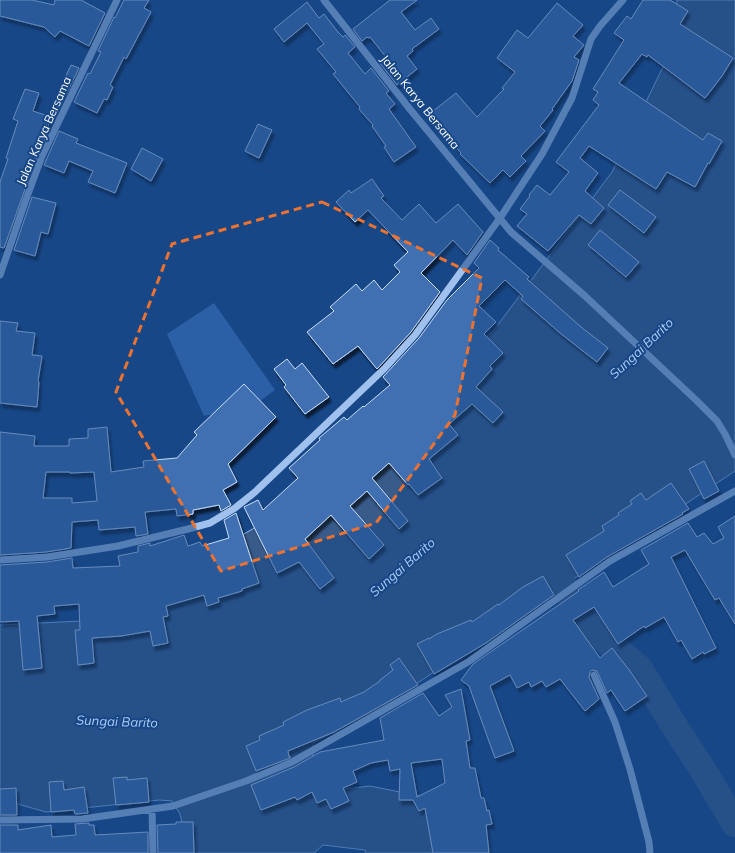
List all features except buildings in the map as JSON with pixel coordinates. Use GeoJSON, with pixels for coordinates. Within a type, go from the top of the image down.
{"type":"FeatureCollection","features":[{"type":"Feature","properties":{"kind":"street","name":"Jalan Karya Bersama"},"geometry":{"type":"LineString","coordinates":[[0,275],[42,156],[117,0]]}},
{"type":"Feature","properties":{"kind":"street","name":"Jalan Karya Bersama"},"geometry":{"type":"LineString","coordinates":[[324,0],[409,108],[511,232],[585,296],[717,421],[735,455]]}},
{"type":"Feature","properties":{"kind":"street"},"geometry":{"type":"LineString","coordinates":[[0,560],[47,557],[118,546],[188,529],[210,523],[235,508],[255,492],[400,352],[415,334],[500,218],[542,154],[572,98],[591,39],[600,26],[624,0]]}},
{"type":"Feature","properties":{"kind":"street"},"geometry":{"type":"LineString","coordinates":[[0,820],[82,819],[173,806],[246,781],[292,762],[468,662],[610,561],[735,491]]}},
{"type":"Feature","properties":{"kind":"street"},"geometry":{"type":"LineString","coordinates":[[594,675],[615,722],[630,769],[649,842],[650,853]]}},
{"type":"Feature","properties":{"kind":"street"},"geometry":{"type":"LineString","coordinates":[[152,809],[153,853]]}},
{"type":"Feature","properties":{"kind":"highlighted area"},"geometry":{"type":"Polygon","coordinates":[[[322,202],[482,278],[455,415],[376,523],[221,571],[116,392],[172,244],[322,202]]]}},
{"type":"Feature","properties":{"kind":"shaded area"},"geometry":{"type":"Polygon","coordinates":[[[214,303],[275,390],[260,401],[244,384],[213,414],[204,416],[167,334],[214,303]]]}},
{"type":"Feature","properties":{"kind":"water","name":"Sungai Barito"},"geometry":{"type":"Polygon","coordinates":[[[677,0],[735,0],[735,471],[380,708],[313,743],[312,793],[370,786],[420,796],[450,853],[366,853],[365,850],[323,845],[314,853],[189,853],[180,814],[172,801],[159,800],[46,812],[0,799],[0,625],[81,621],[225,545],[280,513],[357,453],[494,330],[612,172],[675,42],[677,0]]]}},
{"type":"Feature","properties":{"kind":"waterway"},"geometry":{"type":"LineString","coordinates":[[541,555],[600,636],[639,668],[735,824]]}}]}
